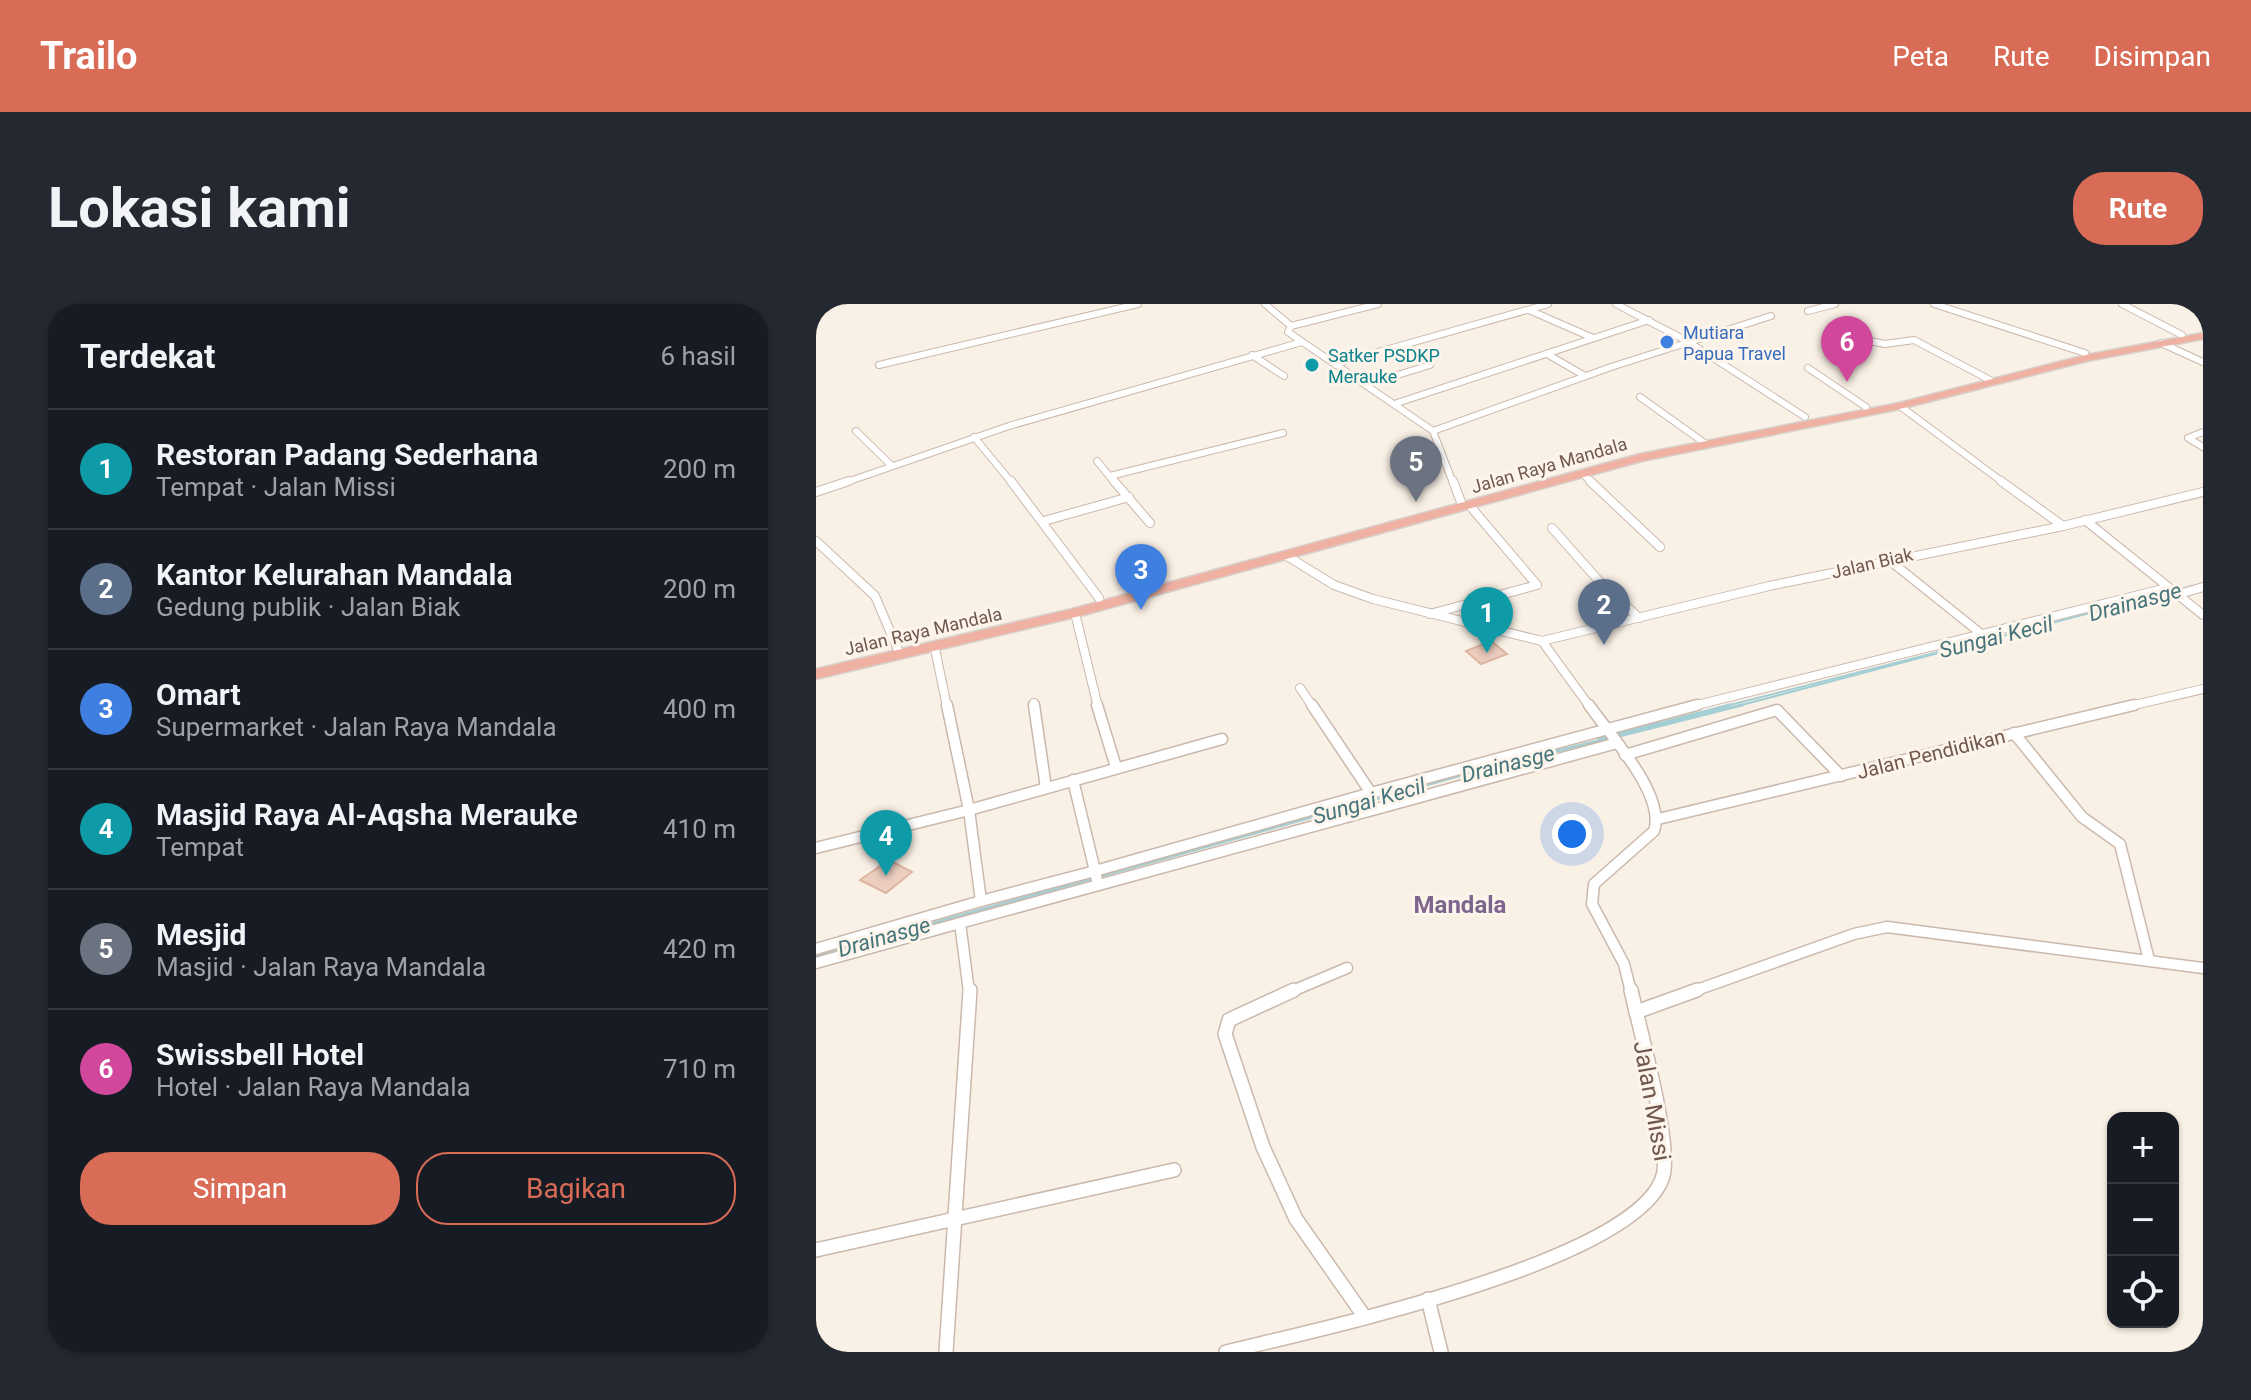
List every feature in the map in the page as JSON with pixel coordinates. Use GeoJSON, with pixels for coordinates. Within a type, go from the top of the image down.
{"type":"FeatureCollection","features":[{"type":"Feature","properties":{"kind":"highway","name":"Jalan Raya Mandala"},"geometry":{"type":"LineString","coordinates":[[816,667],[1052,615],[1075,613],[1287,556],[1593,465],[1900,406],[2085,353],[2203,334]]}},
{"type":"Feature","properties":{"kind":"highway","name":"Jalan Raya Mandala"},"geometry":{"type":"LineString","coordinates":[[816,674],[935,649],[1099,598],[1703,442],[1805,417],[1866,407],[2203,334]]}},
{"type":"Feature","properties":{"kind":"street"},"geometry":{"type":"LineString","coordinates":[[879,365],[1138,304]]}},
{"type":"Feature","properties":{"kind":"street"},"geometry":{"type":"LineString","coordinates":[[1265,304],[1291,326]]}},
{"type":"Feature","properties":{"kind":"street"},"geometry":{"type":"LineString","coordinates":[[1291,326],[1378,304]]}},
{"type":"Feature","properties":{"kind":"street"},"geometry":{"type":"LineString","coordinates":[[1336,364],[1548,304]]}},
{"type":"Feature","properties":{"kind":"street"},"geometry":{"type":"LineString","coordinates":[[1616,304],[1687,341],[1805,417]]}},
{"type":"Feature","properties":{"kind":"street"},"geometry":{"type":"LineString","coordinates":[[1808,311],[1835,304]]}},
{"type":"Feature","properties":{"kind":"street"},"geometry":{"type":"LineString","coordinates":[[1934,304],[2085,353]]}},
{"type":"Feature","properties":{"kind":"street"},"geometry":{"type":"LineString","coordinates":[[2122,304],[2182,335]]}},
{"type":"Feature","properties":{"kind":"street"},"geometry":{"type":"LineString","coordinates":[[1528,310],[1593,338]]}},
{"type":"Feature","properties":{"kind":"street"},"geometry":{"type":"LineString","coordinates":[[1433,431],[1687,341],[1771,316]]}},
{"type":"Feature","properties":{"kind":"street"},"geometry":{"type":"LineString","coordinates":[[1397,403],[1649,320]]}},
{"type":"Feature","properties":{"kind":"street"},"geometry":{"type":"LineString","coordinates":[[1291,326],[1289,334],[1397,403],[1433,431],[1466,504],[1537,585],[1428,615]]}},
{"type":"Feature","properties":{"kind":"street"},"geometry":{"type":"LineString","coordinates":[[1834,344],[1860,339],[1885,344],[1914,340],[1990,380]]}},
{"type":"Feature","properties":{"kind":"street"},"geometry":{"type":"LineString","coordinates":[[816,492],[974,437],[1302,342]]}},
{"type":"Feature","properties":{"kind":"street"},"geometry":{"type":"LineString","coordinates":[[2161,343],[2203,362]]}},
{"type":"Feature","properties":{"kind":"street"},"geometry":{"type":"LineString","coordinates":[[1547,354],[1585,376]]}},
{"type":"Feature","properties":{"kind":"street"},"geometry":{"type":"LineString","coordinates":[[1252,355],[1284,376]]}},
{"type":"Feature","properties":{"kind":"street"},"geometry":{"type":"LineString","coordinates":[[1368,384],[1430,365]]}},
{"type":"Feature","properties":{"kind":"street"},"geometry":{"type":"LineString","coordinates":[[1808,368],[1866,407]]}},
{"type":"Feature","properties":{"kind":"street"},"geometry":{"type":"LineString","coordinates":[[1640,397],[1703,442]]}},
{"type":"Feature","properties":{"kind":"street"},"geometry":{"type":"LineString","coordinates":[[1900,406],[2063,526]]}},
{"type":"Feature","properties":{"kind":"street"},"geometry":{"type":"LineString","coordinates":[[856,431],[892,466]]}},
{"type":"Feature","properties":{"kind":"street"},"geometry":{"type":"LineString","coordinates":[[2203,432],[2188,438],[2203,447]]}},
{"type":"Feature","properties":{"kind":"street"},"geometry":{"type":"LineString","coordinates":[[1110,476],[1283,433]]}},
{"type":"Feature","properties":{"kind":"street"},"geometry":{"type":"LineString","coordinates":[[974,437],[1044,521],[1099,598]]}},
{"type":"Feature","properties":{"kind":"street"},"geometry":{"type":"LineString","coordinates":[[1097,461],[1150,523]]}},
{"type":"Feature","properties":{"kind":"street"},"geometry":{"type":"LineString","coordinates":[[1582,473],[1660,547]]}},
{"type":"Feature","properties":{"kind":"street","name":"Jalan Biak"},"geometry":{"type":"LineString","coordinates":[[1542,641],[1889,560],[2063,526],[2203,492]]}},
{"type":"Feature","properties":{"kind":"street"},"geometry":{"type":"LineString","coordinates":[[1044,521],[1129,497]]}},
{"type":"Feature","properties":{"kind":"street"},"geometry":{"type":"LineString","coordinates":[[2085,520],[2203,615]]}},
{"type":"Feature","properties":{"kind":"street"},"geometry":{"type":"LineString","coordinates":[[1552,528],[1639,618]]}},
{"type":"Feature","properties":{"kind":"street"},"geometry":{"type":"LineString","coordinates":[[816,541],[875,596],[898,650]]}},
{"type":"Feature","properties":{"kind":"street"},"geometry":{"type":"LineString","coordinates":[[1287,556],[1343,589],[1428,615],[1542,641],[1650,791],[1658,819]]}},
{"type":"Feature","properties":{"kind":"street"},"geometry":{"type":"LineString","coordinates":[[1889,560],[1984,636]]}},
{"type":"Feature","properties":{"kind":"street"},"geometry":{"type":"LineString","coordinates":[[816,949],[981,901],[1096,878],[1984,636],[2203,587]]}},
{"type":"Feature","properties":{"kind":"street"},"geometry":{"type":"LineString","coordinates":[[1075,613],[1102,725],[1116,767]]}},
{"type":"Feature","properties":{"kind":"street"},"geometry":{"type":"LineString","coordinates":[[935,649],[969,810],[981,901]]}},
{"type":"Feature","properties":{"kind":"street"},"geometry":{"type":"LineString","coordinates":[[1300,688],[1371,793]]}},
{"type":"Feature","properties":{"kind":"street","name":"Jalan Pendidikan"},"geometry":{"type":"LineString","coordinates":[[1658,819],[2203,689]]}},
{"type":"Feature","properties":{"kind":"street"},"geometry":{"type":"LineString","coordinates":[[1034,703],[1046,788]]}},
{"type":"Feature","properties":{"kind":"street"},"geometry":{"type":"LineString","coordinates":[[1625,755],[1777,710],[1841,776]]}},
{"type":"Feature","properties":{"kind":"street"},"geometry":{"type":"LineString","coordinates":[[2014,733],[2082,817],[2120,844],[2149,960]]}},
{"type":"Feature","properties":{"kind":"street"},"geometry":{"type":"LineString","coordinates":[[816,963],[960,923],[1371,793],[1612,735]]}},
{"type":"Feature","properties":{"kind":"street"},"geometry":{"type":"LineString","coordinates":[[816,847],[969,810],[1222,739]]}},
{"type":"Feature","properties":{"kind":"street"},"geometry":{"type":"LineString","coordinates":[[1073,780],[1096,878]]}},
{"type":"Feature","properties":{"kind":"street","name":"Jalan Missi"},"geometry":{"type":"LineString","coordinates":[[1226,1352],[1428,1299],[1590,1242],[1647,1203],[1660,1187],[1664,1175],[1664,1144],[1636,1012],[1624,964],[1592,904],[1591,893],[1594,884],[1654,831],[1658,819]]}},
{"type":"Feature","properties":{"kind":"street"},"geometry":{"type":"LineString","coordinates":[[946,1352],[970,984],[960,923]]}},
{"type":"Feature","properties":{"kind":"street"},"geometry":{"type":"LineString","coordinates":[[1636,1012],[1854,934],[1887,927],[2203,968]]}},
{"type":"Feature","properties":{"kind":"street"},"geometry":{"type":"LineString","coordinates":[[1347,968],[1243,1012],[1229,1020],[1225,1034],[1263,1147],[1296,1219],[1364,1316]]}},
{"type":"Feature","properties":{"kind":"street"},"geometry":{"type":"LineString","coordinates":[[816,1250],[1174,1170]]}},
{"type":"Feature","properties":{"kind":"street"},"geometry":{"type":"LineString","coordinates":[[1428,1299],[1441,1352]]}},
{"type":"Feature","properties":{"kind":"building"},"geometry":{"type":"Polygon","coordinates":[[[1491,641],[1507,654],[1481,664],[1466,651],[1491,641]]]}},
{"type":"Feature","properties":{"kind":"building"},"geometry":{"type":"Polygon","coordinates":[[[889,860],[912,872],[886,893],[860,880],[889,860]]]}},
{"type":"Feature","properties":{"kind":"waterway","name":"Sungai Kecil"},"geometry":{"type":"LineString","coordinates":[[1734,707],[2192,586]]}},
{"type":"Feature","properties":{"kind":"waterway","name":"Sungai Kecil"},"geometry":{"type":"LineString","coordinates":[[1722,707],[1994,638]]}},
{"type":"Feature","properties":{"kind":"waterway","name":"Sungai Kecil"},"geometry":{"type":"LineString","coordinates":[[1599,739],[1730,705]]}},
{"type":"Feature","properties":{"kind":"waterway","name":"Sungai Kecil"},"geometry":{"type":"LineString","coordinates":[[1619,736],[1742,705]]}},
{"type":"Feature","properties":{"kind":"waterway","name":"Sungai Kecil"},"geometry":{"type":"LineString","coordinates":[[816,956],[1490,767],[1611,738]]}},
{"type":"Feature","properties":{"kind":"place","name":"Mutiara Papua Travel"},"geometry":{"type":"Point","coordinates":[1667,342]}},
{"type":"Feature","properties":{"kind":"place","name":"Satker PSDKP Merauke"},"geometry":{"type":"Point","coordinates":[1312,365]}},
{"type":"Feature","properties":{"kind":"place","name":"Swissbell Hotel"},"geometry":{"type":"Point","coordinates":[1847,382]}},
{"type":"Feature","properties":{"kind":"place","name":"Mesjid"},"geometry":{"type":"Point","coordinates":[1416,502]}},
{"type":"Feature","properties":{"kind":"place","name":"Omart"},"geometry":{"type":"Point","coordinates":[1141,610]}},
{"type":"Feature","properties":{"kind":"place","name":"Kantor Kelurahan Mandala"},"geometry":{"type":"Point","coordinates":[1604,645]}},
{"type":"Feature","properties":{"kind":"place","name":"Restoran Padang Sederhana"},"geometry":{"type":"Point","coordinates":[1487,653]}},
{"type":"Feature","properties":{"kind":"place","name":"Masjid Raya Al-Aqsha Merauke"},"geometry":{"type":"Point","coordinates":[886,876]}},
{"type":"Feature","properties":{"kind":"district","name":"Mandala"},"geometry":{"type":"Point","coordinates":[1460,905]}},
{"type":"Feature","properties":{"kind":"water label","name":"Drainasge"},"geometry":{"type":"Point","coordinates":[2135,602]}},
{"type":"Feature","properties":{"kind":"water label","name":"Drainasge"},"geometry":{"type":"Point","coordinates":[1508,764]}},
{"type":"Feature","properties":{"kind":"water label","name":"Drainasge"},"geometry":{"type":"Point","coordinates":[884,937]}}]}
